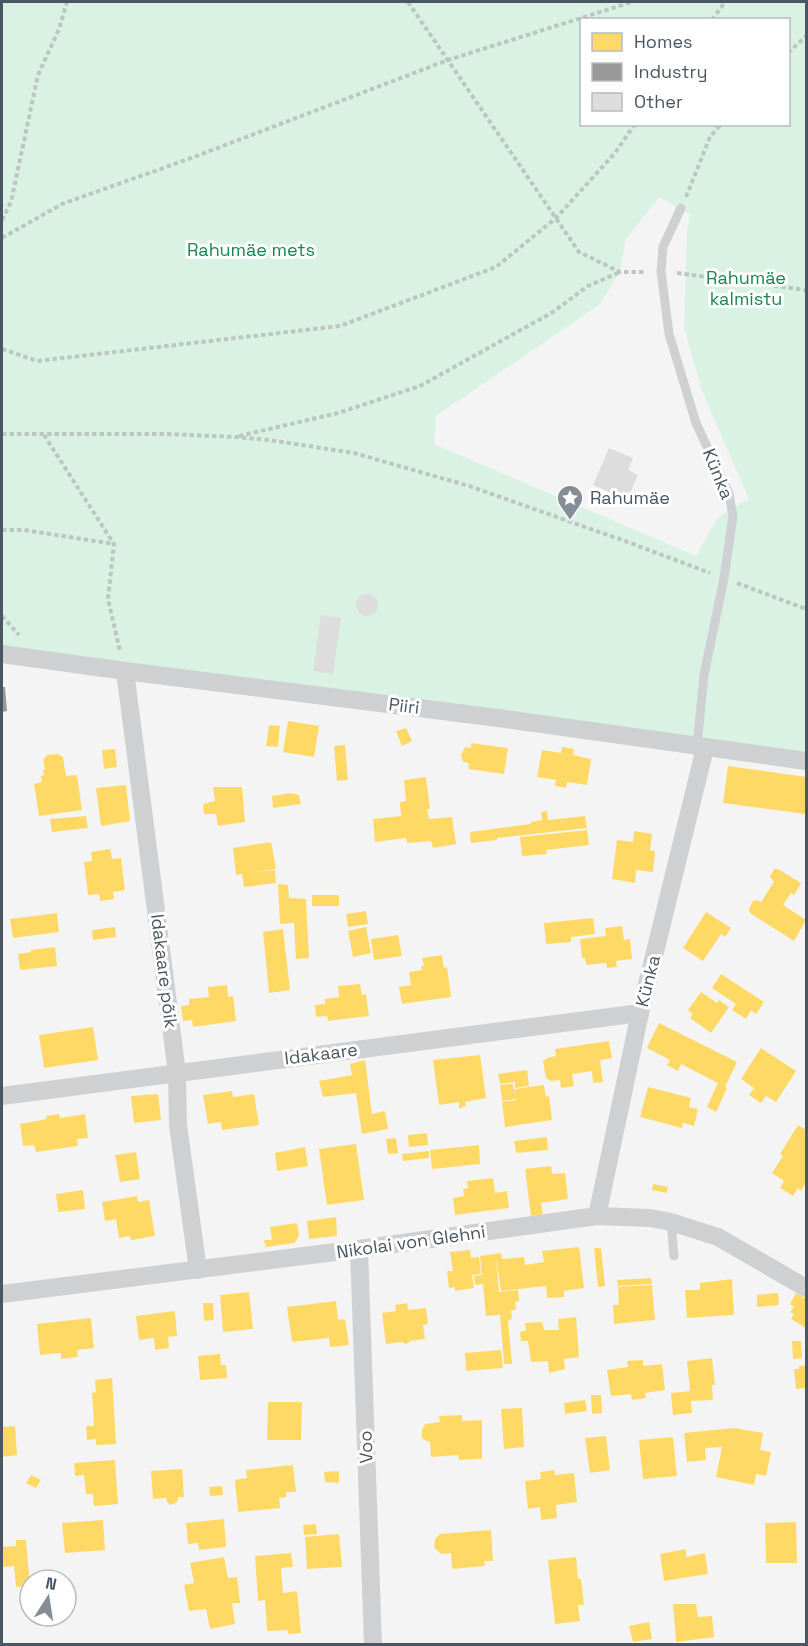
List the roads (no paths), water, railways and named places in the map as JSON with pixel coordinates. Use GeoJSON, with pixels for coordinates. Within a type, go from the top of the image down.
{"type":"FeatureCollection","features":[{"type":"Feature","properties":{"kind":"street","name":"Piiri"},"geometry":{"type":"LineString","coordinates":[[2,654],[498,718],[807,761]]}},
{"type":"Feature","properties":{"kind":"street","name":"Idakaare põik"},"geometry":{"type":"LineString","coordinates":[[125,671],[177,1073],[178,1125],[198,1270]]}},
{"type":"Feature","properties":{"kind":"street","name":"Künka"},"geometry":{"type":"LineString","coordinates":[[597,1216],[640,1012],[701,747]]}},
{"type":"Feature","properties":{"kind":"street","name":"Idakaare"},"geometry":{"type":"LineString","coordinates":[[2,1096],[640,1012]]}},
{"type":"Feature","properties":{"kind":"street","name":"Nikolai von Glehni"},"geometry":{"type":"LineString","coordinates":[[2,1294],[597,1216],[650,1218],[718,1237],[807,1288]]}},
{"type":"Feature","properties":{"kind":"street","name":"Voo"},"geometry":{"type":"LineString","coordinates":[[359,1249],[373,1644]]}},
{"type":"Feature","properties":{"kind":"lane","name":"Künka"},"geometry":{"type":"LineString","coordinates":[[681,208],[663,247],[662,271],[669,334],[696,423],[729,495],[733,516],[724,578],[704,675],[701,747]]}},
{"type":"Feature","properties":{"kind":"lane"},"geometry":{"type":"LineString","coordinates":[[671,1222],[674,1257]]}},
{"type":"Feature","properties":{"kind":"place","name":"Rahumäe"},"geometry":{"type":"Point","coordinates":[570,521]}},
{"type":"Feature","properties":{"kind":"park label","name":"Rahumäe mets"},"geometry":{"type":"Point","coordinates":[251,250]}},
{"type":"Feature","properties":{"kind":"park label","name":"Rahumäe kalmistu"},"geometry":{"type":"Point","coordinates":[746,288]}}]}
